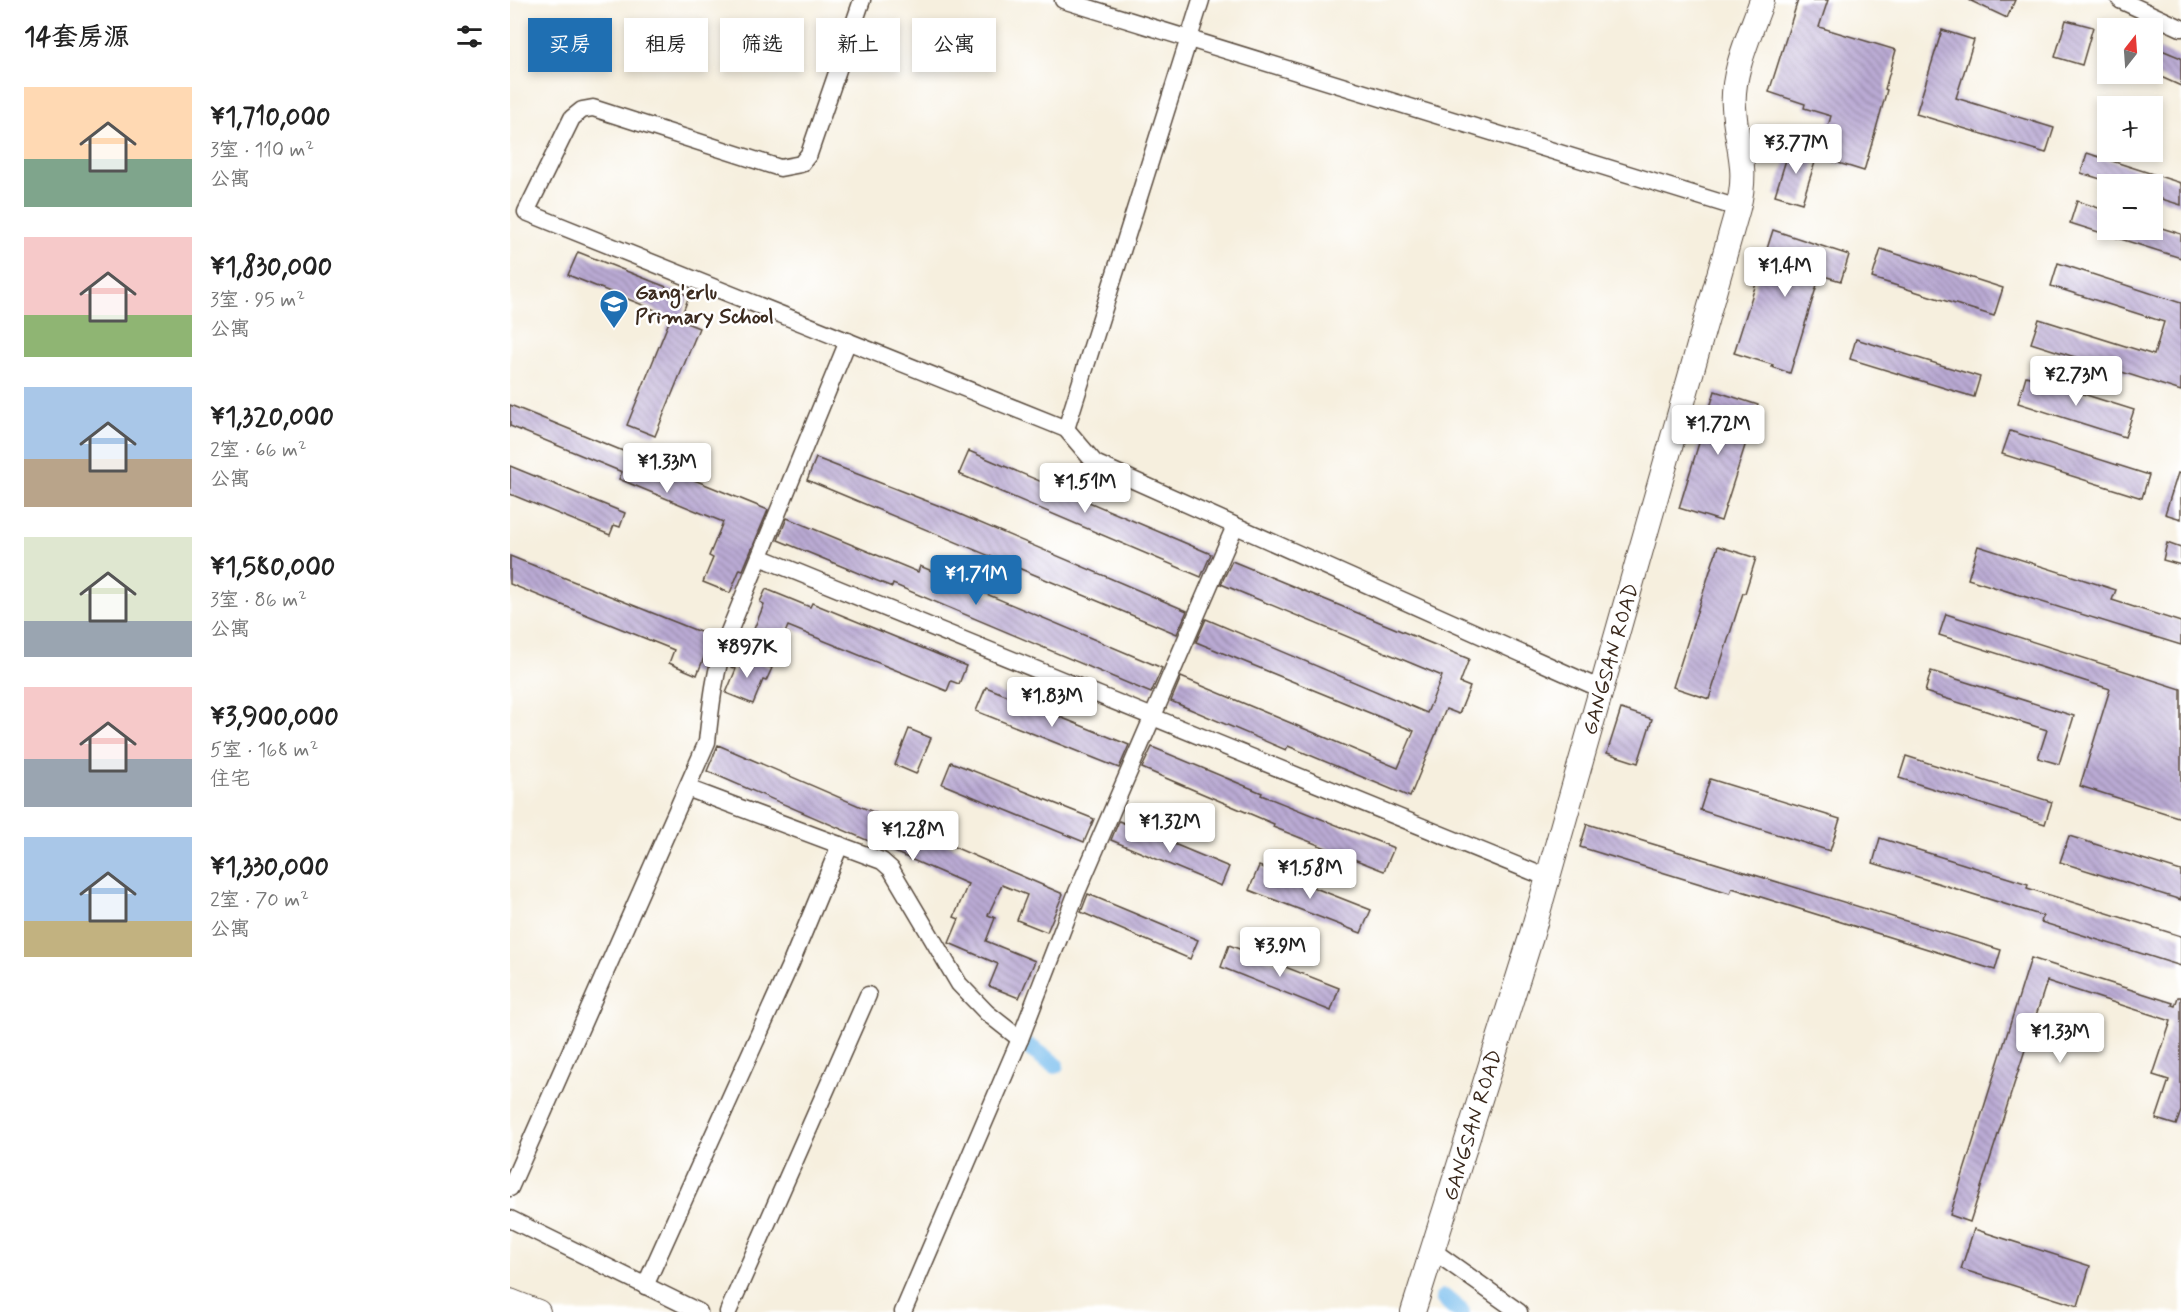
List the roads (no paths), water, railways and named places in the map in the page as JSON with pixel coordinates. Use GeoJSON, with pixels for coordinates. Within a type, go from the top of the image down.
{"type":"FeatureCollection","features":[{"type":"Feature","properties":{"kind":"street"},"geometry":{"type":"LineString","coordinates":[[861,0],[809,154],[801,164],[780,168],[594,108],[582,110],[572,118],[526,212],[1066,429],[1095,463],[1601,689]]}},
{"type":"Feature","properties":{"kind":"street"},"geometry":{"type":"LineString","coordinates":[[1063,0],[1738,208]]}},
{"type":"Feature","properties":{"kind":"street"},"geometry":{"type":"LineString","coordinates":[[1066,429],[1201,0]]}},
{"type":"Feature","properties":{"kind":"street","name":"GANGSAN ROAD"},"geometry":{"type":"LineString","coordinates":[[1413,1312],[1548,878],[1738,208],[1744,178],[1734,106],[1737,75],[1761,0]]}},
{"type":"Feature","properties":{"kind":"street"},"geometry":{"type":"LineString","coordinates":[[2120,0],[2181,28]]}},
{"type":"Feature","properties":{"kind":"street"},"geometry":{"type":"LineString","coordinates":[[510,1188],[707,742],[719,660],[848,341]]}},
{"type":"Feature","properties":{"kind":"street"},"geometry":{"type":"LineString","coordinates":[[903,1312],[1020,1039],[1077,892],[1235,526]]}},
{"type":"Feature","properties":{"kind":"street"},"geometry":{"type":"LineString","coordinates":[[760,557],[1548,878]]}},
{"type":"Feature","properties":{"kind":"street"},"geometry":{"type":"LineString","coordinates":[[687,788],[882,861],[891,869],[959,984],[987,1013],[1020,1039]]}},
{"type":"Feature","properties":{"kind":"street"},"geometry":{"type":"LineString","coordinates":[[645,1286],[791,963],[840,845]]}},
{"type":"Feature","properties":{"kind":"street"},"geometry":{"type":"LineString","coordinates":[[728,1312],[868,995]]}},
{"type":"Feature","properties":{"kind":"street"},"geometry":{"type":"LineString","coordinates":[[510,1219],[699,1312]]}},
{"type":"Feature","properties":{"kind":"street"},"geometry":{"type":"LineString","coordinates":[[1432,1250],[1520,1312]]}},
{"type":"Feature","properties":{"kind":"street"},"geometry":{"type":"LineString","coordinates":[[510,1301],[538,1312]]}},
{"type":"Feature","properties":{"kind":"waterway"},"geometry":{"type":"LineString","coordinates":[[1029,1047],[1055,1065]]}},
{"type":"Feature","properties":{"kind":"waterway"},"geometry":{"type":"LineString","coordinates":[[1444,1298],[1461,1312]]}},
{"type":"Feature","properties":{"kind":"place","name":"Gang'erlu Primary School"},"geometry":{"type":"Point","coordinates":[614,330]}}]}
